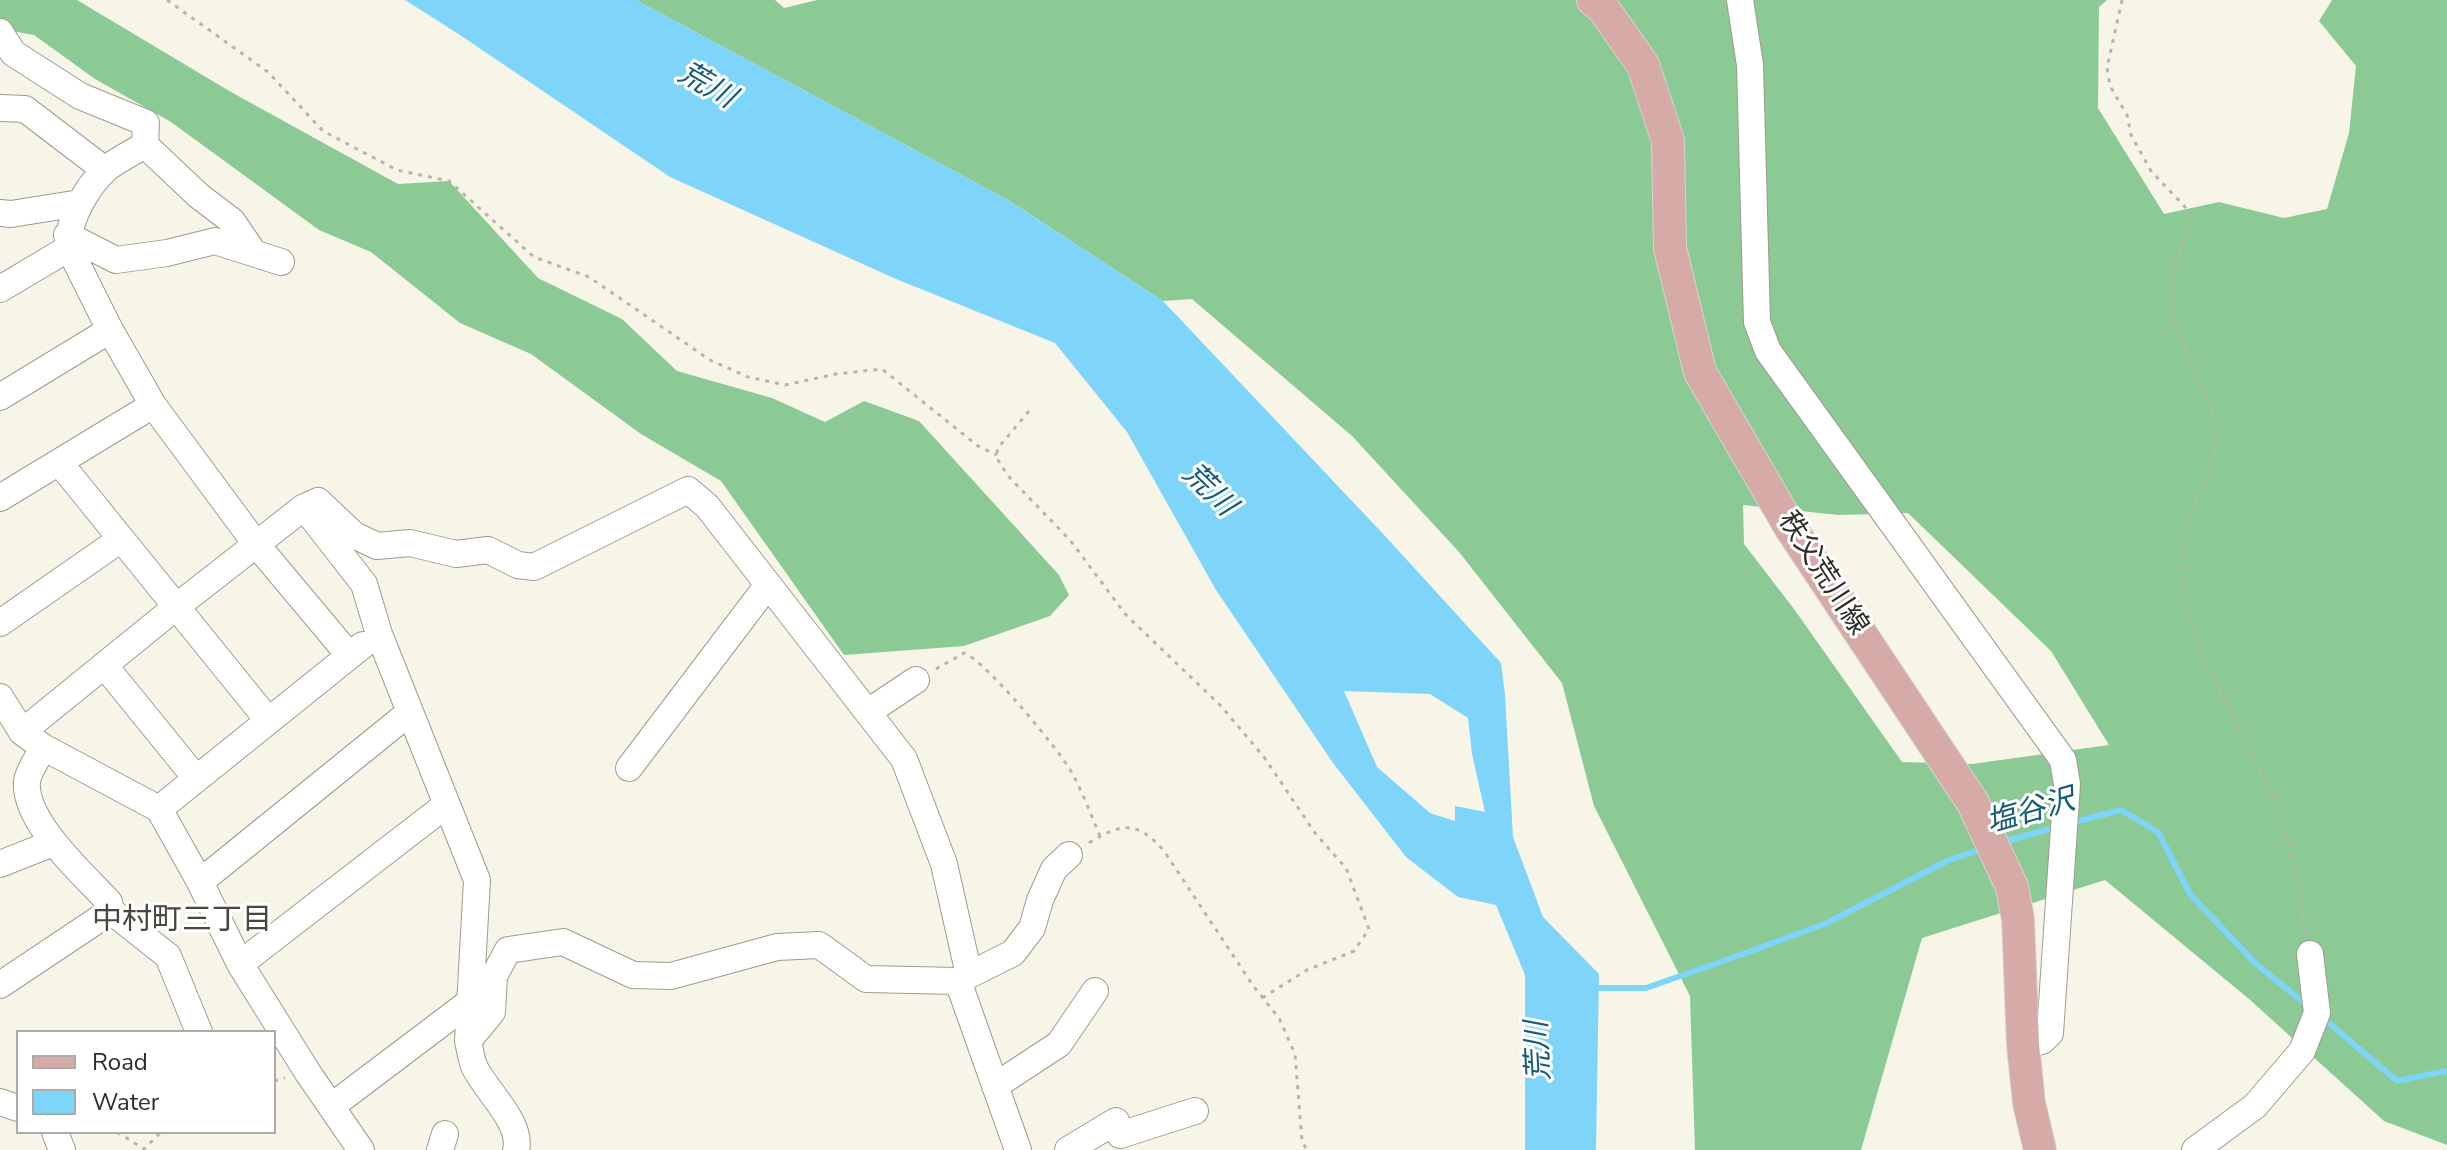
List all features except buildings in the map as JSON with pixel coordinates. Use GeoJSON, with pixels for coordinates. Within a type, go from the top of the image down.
{"type":"FeatureCollection","features":[{"type":"Feature","properties":{"kind":"main road","name":"秩父荒川線"},"geometry":{"type":"LineString","coordinates":[[1593,0],[1603,8],[1643,65],[1668,141],[1670,248],[1700,372],[1790,527],[1973,803],[2012,887],[2018,919],[2023,1045],[2029,1103],[2040,1150]]}},
{"type":"Feature","properties":{"kind":"street"},"geometry":{"type":"LineString","coordinates":[[1740,0],[1750,65],[1757,322],[1768,351],[2063,760],[2067,784],[2050,1033],[2042,1041],[2023,1045]]}},
{"type":"Feature","properties":{"kind":"street"},"geometry":{"type":"LineString","coordinates":[[0,32],[13,53],[80,96],[146,123],[145,145],[199,196],[232,221],[254,253]]}},
{"type":"Feature","properties":{"kind":"street"},"geometry":{"type":"LineString","coordinates":[[0,108],[25,109],[105,170]]}},
{"type":"Feature","properties":{"kind":"street"},"geometry":{"type":"LineString","coordinates":[[0,289],[68,241],[80,203],[105,170],[145,145]]}},
{"type":"Feature","properties":{"kind":"street"},"geometry":{"type":"LineString","coordinates":[[0,213],[80,203]]}},
{"type":"Feature","properties":{"kind":"street"},"geometry":{"type":"LineString","coordinates":[[68,241],[116,260],[167,253],[215,241],[281,262]]}},
{"type":"Feature","properties":{"kind":"street"},"geometry":{"type":"LineString","coordinates":[[68,241],[110,330],[153,405],[256,544],[349,655]]}},
{"type":"Feature","properties":{"kind":"street"},"geometry":{"type":"LineString","coordinates":[[0,397],[110,330]]}},
{"type":"Feature","properties":{"kind":"street"},"geometry":{"type":"LineString","coordinates":[[1,495],[153,405]]}},
{"type":"Feature","properties":{"kind":"street"},"geometry":{"type":"LineString","coordinates":[[59,462],[268,720]]}},
{"type":"Feature","properties":{"kind":"street"},"geometry":{"type":"LineString","coordinates":[[198,1030],[168,956],[111,911],[109,902],[53,843],[33,810],[27,781],[33,739],[104,665],[304,507],[318,501],[354,535],[377,546],[410,543],[456,554],[488,550],[518,565],[534,567],[688,490],[707,506],[904,759],[944,864],[963,978],[995,1086],[1018,1150]]}},
{"type":"Feature","properties":{"kind":"street"},"geometry":{"type":"LineString","coordinates":[[304,507],[364,584],[379,634],[477,880],[468,1041],[474,1065],[515,1129],[516,1150]]}},
{"type":"Feature","properties":{"kind":"street"},"geometry":{"type":"LineString","coordinates":[[0,623],[121,539]]}},
{"type":"Feature","properties":{"kind":"street"},"geometry":{"type":"LineString","coordinates":[[629,768],[767,586]]}},
{"type":"Feature","properties":{"kind":"street"},"geometry":{"type":"LineString","coordinates":[[159,809],[195,777],[379,634]]}},
{"type":"Feature","properties":{"kind":"street"},"geometry":{"type":"LineString","coordinates":[[104,665],[195,777]]}},
{"type":"Feature","properties":{"kind":"street"},"geometry":{"type":"LineString","coordinates":[[868,712],[916,680]]}},
{"type":"Feature","properties":{"kind":"street"},"geometry":{"type":"LineString","coordinates":[[0,697],[33,739],[159,809],[200,882],[240,964],[308,1073],[361,1150]]}},
{"type":"Feature","properties":{"kind":"street"},"geometry":{"type":"LineString","coordinates":[[200,882],[410,712]]}},
{"type":"Feature","properties":{"kind":"street"},"geometry":{"type":"LineString","coordinates":[[240,964],[446,805]]}},
{"type":"Feature","properties":{"kind":"street"},"geometry":{"type":"LineString","coordinates":[[0,864],[53,843]]}},
{"type":"Feature","properties":{"kind":"street"},"geometry":{"type":"LineString","coordinates":[[468,1041],[492,1012],[494,976],[508,950],[563,942],[633,975],[671,976],[777,947],[819,945],[866,979],[963,978],[1013,953],[1032,928],[1054,869],[1069,855]]}},
{"type":"Feature","properties":{"kind":"street"},"geometry":{"type":"LineString","coordinates":[[0,985],[111,911]]}},
{"type":"Feature","properties":{"kind":"street"},"geometry":{"type":"LineString","coordinates":[[2195,1150],[2255,1106],[2302,1051],[2317,1013],[2310,954]]}},
{"type":"Feature","properties":{"kind":"street"},"geometry":{"type":"LineString","coordinates":[[995,1086],[1059,1044],[1095,991]]}},
{"type":"Feature","properties":{"kind":"street"},"geometry":{"type":"LineString","coordinates":[[332,1106],[471,1001]]}},
{"type":"Feature","properties":{"kind":"street"},"geometry":{"type":"LineString","coordinates":[[1068,1150],[1116,1121],[1120,1135],[1195,1111]]}},
{"type":"Feature","properties":{"kind":"path"},"geometry":{"type":"LineString","coordinates":[[167,0],[268,72],[323,131],[397,170],[449,181],[534,257],[589,277],[710,360],[748,377],[785,385],[836,374],[882,369],[978,446],[997,455]]}},
{"type":"Feature","properties":{"kind":"path"},"geometry":{"type":"LineString","coordinates":[[2122,0],[2107,68],[2110,86],[2127,115],[2131,135],[2151,171],[2185,207],[2192,223],[2172,276],[2171,299],[2216,434],[2215,453],[2185,533],[2181,584],[2203,656],[2277,806],[2294,864],[2310,954]]}},
{"type":"Feature","properties":{"kind":"path"},"geometry":{"type":"LineString","coordinates":[[1029,411],[997,449],[1008,476],[1070,540],[1126,615],[1220,705],[1264,757],[1315,833],[1346,868],[1369,929],[1354,951],[1307,970],[1262,998]]}},
{"type":"Feature","properties":{"kind":"path"},"geometry":{"type":"LineString","coordinates":[[916,680],[964,653],[973,656],[993,674],[1071,770],[1100,836]]}},
{"type":"Feature","properties":{"kind":"path"},"geometry":{"type":"LineString","coordinates":[[1069,855],[1107,831],[1129,828],[1148,832],[1164,851],[1262,998],[1279,1018],[1295,1054],[1302,1141],[1307,1150]]}},
{"type":"Feature","properties":{"kind":"path"},"geometry":{"type":"LineString","coordinates":[[120,1134],[144,1149],[159,1134]]}},
{"type":"Feature","properties":{"kind":"green space"},"geometry":{"type":"Polygon","coordinates":[[[0,0],[77,0],[231,92],[398,184],[449,181],[538,278],[622,319],[677,371],[772,398],[825,422],[864,401],[919,421],[1059,575],[1069,595],[1050,616],[964,646],[844,655],[721,481],[641,434],[531,354],[460,323],[371,252],[319,230],[171,122],[95,79],[34,35],[0,29],[0,0]]]}},
{"type":"Feature","properties":{"kind":"green space"},"geometry":{"type":"Polygon","coordinates":[[[636,0],[775,0],[784,8],[817,0],[2107,0],[2099,7],[2098,108],[2164,214],[2219,202],[2284,218],[2327,209],[2349,133],[2356,66],[2319,21],[2332,0],[2447,0],[2447,1145],[2384,1121],[2249,999],[2105,880],[1922,938],[1861,1150],[1695,1150],[1690,996],[1594,806],[1562,683],[1459,552],[1352,436],[1192,299],[1163,301],[1008,200],[636,0]],[[1743,505],[1744,544],[1902,762],[1972,764],[2109,745],[2051,651],[1908,513],[1839,515],[1743,505]]]}},
{"type":"Feature","properties":{"kind":"water","name":"荒川"},"geometry":{"type":"Polygon","coordinates":[[[405,0],[636,0],[1008,200],[1163,301],[1501,663],[1513,837],[1543,917],[1599,974],[1596,1150],[1525,1150],[1525,975],[1496,905],[1458,897],[1406,857],[1333,763],[1216,590],[1127,432],[1055,343],[896,279],[670,177],[405,0]],[[1344,691],[1377,767],[1430,813],[1455,821],[1455,806],[1485,812],[1472,754],[1468,718],[1430,694],[1344,691]]]}},
{"type":"Feature","properties":{"kind":"waterway","name":"塩谷沢"},"geometry":{"type":"LineString","coordinates":[[2070,823],[2121,810],[2158,832],[2190,894],[2256,964],[2308,1006]]}},
{"type":"Feature","properties":{"kind":"waterway","name":"塩谷沢"},"geometry":{"type":"LineString","coordinates":[[2000,843],[2059,826]]}},
{"type":"Feature","properties":{"kind":"waterway","name":"塩谷沢"},"geometry":{"type":"LineString","coordinates":[[1594,988],[1646,988],[1743,954],[1827,923],[1947,861],[1982,849]]}},
{"type":"Feature","properties":{"kind":"waterway","name":"塩谷沢"},"geometry":{"type":"LineString","coordinates":[[2323,1018],[2397,1081],[2447,1071]]}},
{"type":"Feature","properties":{"kind":"district","name":"中村町三丁目"},"geometry":{"type":"Point","coordinates":[182,922]}}]}
